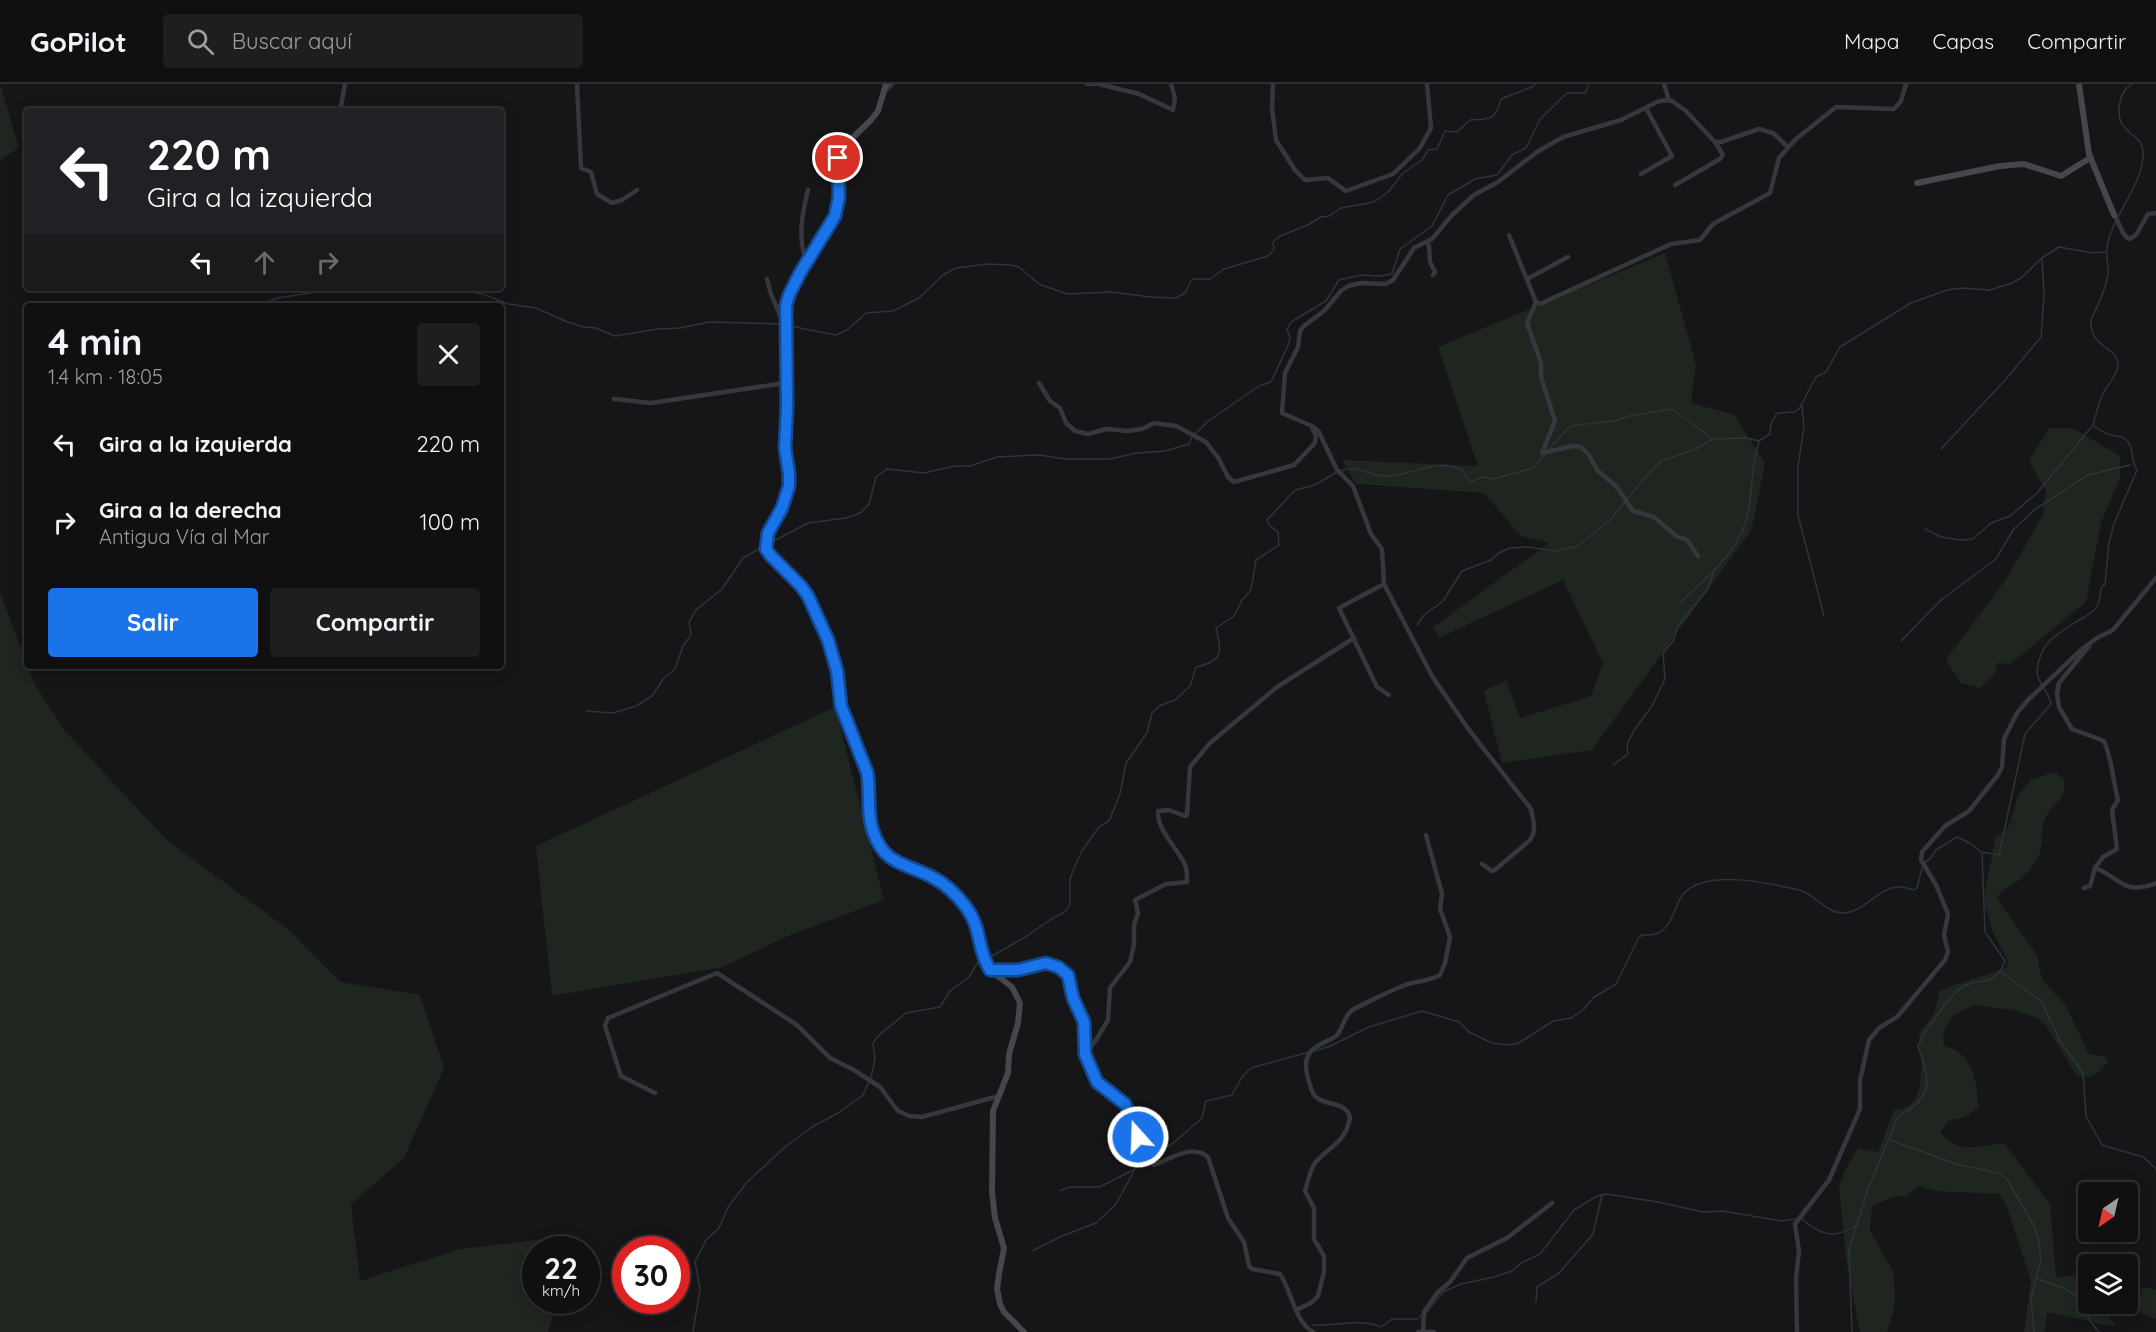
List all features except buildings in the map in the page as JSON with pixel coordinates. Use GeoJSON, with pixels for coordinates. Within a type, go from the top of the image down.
{"type":"FeatureCollection","features":[{"type":"Feature","properties":{"kind":"main road"},"geometry":{"type":"LineString","coordinates":[[2079,84],[2090,158],[2116,218]]}},
{"type":"Feature","properties":{"kind":"main road"},"geometry":{"type":"LineString","coordinates":[[885,87],[881,104],[871,120],[842,148],[838,158],[839,197],[834,220],[789,295],[786,306],[785,448],[789,486],[782,508],[768,533],[766,549],[808,596],[828,640],[837,671],[841,706],[867,772],[873,832],[894,861],[941,883],[965,906],[976,923],[985,963],[990,970],[1012,987],[1020,1003],[1018,1023],[1009,1054],[1008,1073],[993,1111],[992,1132],[993,1209],[1004,1248],[998,1289],[1000,1304],[1004,1312],[1024,1332]]}},
{"type":"Feature","properties":{"kind":"main road"},"geometry":{"type":"LineString","coordinates":[[1917,183],[2000,166],[2024,164],[2061,176],[2090,158]]}},
{"type":"Feature","properties":{"kind":"street"},"geometry":{"type":"LineString","coordinates":[[340,108],[345,84]]}},
{"type":"Feature","properties":{"kind":"street"},"geometry":{"type":"LineString","coordinates":[[577,84],[581,168],[591,172],[597,194],[612,203],[622,200],[636,190]]}},
{"type":"Feature","properties":{"kind":"street"},"geometry":{"type":"LineString","coordinates":[[885,87],[892,84]]}},
{"type":"Feature","properties":{"kind":"street"},"geometry":{"type":"LineString","coordinates":[[1087,84],[1097,84],[1139,94],[1173,110],[1175,98],[1171,84]]}},
{"type":"Feature","properties":{"kind":"street"},"geometry":{"type":"LineString","coordinates":[[1273,84],[1272,108],[1276,140],[1295,170],[1305,180],[1328,178],[1346,191],[1393,174],[1420,148],[1431,128],[1427,84]]}},
{"type":"Feature","properties":{"kind":"street"},"geometry":{"type":"LineString","coordinates":[[1664,84],[1669,100],[1686,111],[1715,142],[1723,155],[1720,159],[1675,185]]}},
{"type":"Feature","properties":{"kind":"street"},"geometry":{"type":"LineString","coordinates":[[1536,302],[1540,304],[1671,244],[1700,240],[1719,220],[1770,193],[1777,162],[1788,147],[1838,106],[1894,110],[1901,101],[1906,84]]}},
{"type":"Feature","properties":{"kind":"street"},"geometry":{"type":"LineString","coordinates":[[1482,864],[1492,871],[1495,870],[1530,840],[1534,834],[1531,809],[1469,730],[1432,676],[1384,584],[1382,549],[1371,534],[1353,486],[1337,470],[1319,432],[1311,426],[1284,416],[1281,411],[1286,373],[1298,347],[1301,328],[1325,310],[1348,286],[1362,283],[1377,285],[1389,283],[1397,276],[1414,249],[1435,236],[1452,215],[1474,195],[1498,182],[1537,152],[1563,137],[1621,120],[1661,101],[1669,100]]}},
{"type":"Feature","properties":{"kind":"street"},"geometry":{"type":"LineString","coordinates":[[1641,174],[1672,156],[1646,108]]}},
{"type":"Feature","properties":{"kind":"street"},"geometry":{"type":"LineString","coordinates":[[1715,142],[1759,129],[1773,133],[1788,147]]}},
{"type":"Feature","properties":{"kind":"street"},"geometry":{"type":"LineString","coordinates":[[807,263],[802,251],[800,221],[808,190]]}},
{"type":"Feature","properties":{"kind":"street"},"geometry":{"type":"LineString","coordinates":[[2116,218],[2124,236],[2131,238],[2136,235],[2148,214],[2156,213]]}},
{"type":"Feature","properties":{"kind":"street"},"geometry":{"type":"LineString","coordinates":[[1509,235],[1536,302],[1527,323],[1541,363],[1541,377],[1555,421],[1542,453],[1581,447],[1589,455],[1598,471],[1617,487],[1633,512],[1654,517],[1676,536],[1687,540],[1698,556]]}},
{"type":"Feature","properties":{"kind":"street"},"geometry":{"type":"LineString","coordinates":[[1426,242],[1429,246],[1430,262],[1436,272],[1433,275]]}},
{"type":"Feature","properties":{"kind":"street"},"geometry":{"type":"LineString","coordinates":[[1528,281],[1529,278],[1568,257]]}},
{"type":"Feature","properties":{"kind":"street"},"geometry":{"type":"LineString","coordinates":[[767,279],[785,328]]}},
{"type":"Feature","properties":{"kind":"street"},"geometry":{"type":"LineString","coordinates":[[614,399],[651,403],[785,383]]}},
{"type":"Feature","properties":{"kind":"street"},"geometry":{"type":"LineString","coordinates":[[1039,383],[1050,400],[1060,408],[1066,423],[1075,431],[1088,434],[1106,429],[1128,431],[1142,429],[1154,423],[1176,426],[1198,437],[1212,448],[1227,477],[1234,482],[1294,465],[1315,443],[1316,436],[1311,426]]}},
{"type":"Feature","properties":{"kind":"street"},"geometry":{"type":"LineString","coordinates":[[1797,1332],[1796,1278],[1799,1251],[1796,1224],[1829,1180],[1860,1109],[1860,1080],[1869,1040],[1879,1028],[1897,1017],[1946,960],[1948,954],[1944,935],[1948,914],[1936,885],[1921,861],[1922,852],[1945,826],[1969,811],[1998,775],[2002,767],[2004,739],[2017,713],[2028,700],[2082,649],[2112,631],[2156,578]]}},
{"type":"Feature","properties":{"kind":"street"},"geometry":{"type":"LineString","coordinates":[[1384,584],[1339,606],[1377,687],[1389,695]]}},
{"type":"Feature","properties":{"kind":"street"},"geometry":{"type":"LineString","coordinates":[[1085,1054],[1108,1020],[1110,988],[1130,962],[1134,944],[1134,925],[1138,913],[1135,900],[1162,885],[1187,882],[1185,867],[1168,839],[1158,817],[1158,811],[1169,810],[1187,815],[1190,767],[1210,742],[1277,687],[1354,638]]}},
{"type":"Feature","properties":{"kind":"street"},"geometry":{"type":"LineString","coordinates":[[2084,888],[2090,886],[2095,868],[2103,857],[2117,849],[2112,810],[2118,800],[2110,756],[2104,741],[2088,737],[2072,729],[2059,707],[2057,694],[2059,683],[2092,642]]}},
{"type":"Feature","properties":{"kind":"street"},"geometry":{"type":"LineString","coordinates":[[1296,1310],[1311,1304],[1318,1296],[1324,1272],[1324,1256],[1314,1239],[1314,1208],[1305,1191],[1314,1165],[1332,1150],[1346,1131],[1350,1118],[1344,1108],[1316,1098],[1305,1064],[1306,1058],[1313,1048],[1336,1036],[1351,1011],[1404,986],[1440,975],[1450,937],[1440,909],[1442,894],[1426,835]]}},
{"type":"Feature","properties":{"kind":"street"},"geometry":{"type":"LineString","coordinates":[[2095,868],[2115,877],[2119,884],[2124,886],[2140,888],[2156,883]]}},
{"type":"Feature","properties":{"kind":"street"},"geometry":{"type":"LineString","coordinates":[[990,970],[1018,970],[1052,963],[1068,975],[1073,998],[1084,1022],[1085,1054],[1097,1082],[1120,1098],[1129,1110],[1145,1157],[1150,1163],[1156,1164],[1194,1150],[1208,1157],[1228,1218],[1244,1242],[1249,1266],[1252,1269],[1280,1275],[1296,1310],[1307,1328],[1313,1332]]}},
{"type":"Feature","properties":{"kind":"street"},"geometry":{"type":"LineString","coordinates":[[655,1093],[621,1076],[605,1026],[606,1021],[608,1018],[717,973],[797,1025],[822,1052],[880,1087],[898,1111],[909,1116],[922,1118],[999,1096]]}},
{"type":"Feature","properties":{"kind":"street"},"geometry":{"type":"LineString","coordinates":[[1434,1332],[1420,1331],[1424,1312],[1467,1258],[1520,1230],[1552,1203]]}},
{"type":"Feature","properties":{"kind":"shaded area"},"geometry":{"type":"Polygon","coordinates":[[[0,84],[19,148],[0,160],[0,84]]]}},
{"type":"Feature","properties":{"kind":"shaded area"},"geometry":{"type":"Polygon","coordinates":[[[1665,253],[1696,364],[1691,403],[1733,414],[1765,463],[1752,529],[1592,750],[1502,763],[1484,691],[1506,680],[1520,718],[1591,696],[1603,663],[1563,580],[1439,638],[1433,627],[1549,543],[1521,536],[1484,493],[1356,484],[1342,460],[1478,466],[1438,347],[1665,253]]]}},
{"type":"Feature","properties":{"kind":"shaded area"},"geometry":{"type":"Polygon","coordinates":[[[2049,428],[2073,428],[2120,456],[2120,478],[2101,523],[2086,602],[2010,664],[1998,663],[1995,673],[1980,688],[1960,683],[1946,659],[2007,578],[2043,514],[2046,491],[2029,461],[2049,428]]]}},
{"type":"Feature","properties":{"kind":"shaded area"},"geometry":{"type":"Polygon","coordinates":[[[0,592],[24,656],[24,669],[29,669],[34,683],[65,731],[167,840],[290,931],[340,982],[420,995],[444,1068],[404,1158],[351,1204],[360,1281],[460,1249],[522,1242],[522,1314],[553,1314],[548,1332],[0,1332],[0,592]]]}},
{"type":"Feature","properties":{"kind":"shaded area"},"geometry":{"type":"Polygon","coordinates":[[[835,707],[884,900],[785,937],[723,967],[552,996],[536,846],[835,707]]]}},
{"type":"Feature","properties":{"kind":"shaded area"},"geometry":{"type":"Polygon","coordinates":[[[2054,772],[2064,779],[2064,792],[2045,819],[2038,858],[2025,875],[2003,890],[1997,898],[2037,955],[2042,980],[2065,1004],[2089,1054],[2105,1057],[2108,1061],[2095,1074],[2087,1077],[2077,1076],[2045,1024],[2035,1017],[2013,1010],[1974,1005],[1953,1016],[1943,1031],[1944,1046],[1956,1050],[1972,1069],[1978,1108],[1965,1117],[1948,1121],[1941,1132],[1953,1144],[1961,1146],[1978,1147],[2004,1143],[2050,1204],[2056,1278],[2078,1275],[2078,1314],[2107,1314],[2116,1327],[2047,1312],[2045,1332],[2024,1332],[2031,1281],[2007,1207],[1999,1194],[1936,1191],[1919,1186],[1906,1196],[1893,1197],[1872,1206],[1870,1231],[1894,1273],[1895,1306],[1887,1332],[1860,1332],[1847,1265],[1839,1187],[1845,1170],[1858,1148],[1878,1152],[1894,1110],[1908,1106],[1914,1101],[1918,1093],[1921,1073],[1919,1034],[1934,1014],[1940,990],[2006,968],[2008,961],[1994,934],[1985,907],[1985,889],[1996,837],[2009,826],[2018,795],[2031,780],[2054,772]]]}},
{"type":"Feature","properties":{"kind":"shaded area"},"geometry":{"type":"Polygon","coordinates":[[[2143,1287],[2156,1290],[2156,1319],[2141,1313],[2138,1306],[2138,1294],[2143,1287]]]}},
{"type":"Feature","properties":{"kind":"waterway"},"geometry":{"type":"LineString","coordinates":[[790,326],[836,335],[847,330],[866,313],[893,311],[919,298],[943,275],[956,268],[988,264],[1019,267],[1039,284],[1067,294],[1110,292],[1176,298],[1185,293],[1192,279],[1210,279],[1224,269],[1268,256],[1274,250],[1273,242],[1280,236],[1321,217],[1329,216],[1341,208],[1374,202],[1388,192],[1403,173],[1422,160],[1428,150],[1437,149],[1445,131],[1457,132],[1470,120],[1491,117],[1497,111],[1501,99],[1535,84]]}},
{"type":"Feature","properties":{"kind":"waterway"},"geometry":{"type":"LineString","coordinates":[[1195,434],[1207,422],[1259,386],[1271,382],[1289,343],[1287,329],[1291,322],[1326,301],[1339,280],[1362,275],[1392,274],[1400,249],[1432,226],[1448,195],[1475,179],[1497,175],[1512,155],[1526,148],[1540,119],[1567,93],[1586,93],[1588,84]]}},
{"type":"Feature","properties":{"kind":"waterway"},"geometry":{"type":"LineString","coordinates":[[1852,1332],[1849,1250],[1867,1192],[1898,1116],[1910,1109],[1924,1095],[1927,1078],[1918,1046],[1939,1013],[1959,989],[1971,983],[1993,978],[2005,961],[1985,932],[1982,852],[1999,855],[2025,734],[2051,704],[2037,675],[2039,661],[2051,640],[2097,606],[2101,588],[2105,584],[2109,543],[2114,524],[2137,470],[2128,442],[2093,425],[2101,398],[2118,365],[2114,354],[2095,336],[2091,320],[2107,279],[2108,241],[2116,220],[2133,189],[2143,157],[2140,142],[2125,128],[2119,114],[2122,96],[2132,84]]}},
{"type":"Feature","properties":{"kind":"waterway"},"geometry":{"type":"LineString","coordinates":[[1548,450],[1568,428],[1576,425],[1615,421],[1629,416],[1672,409],[1713,439],[1746,438],[1759,441],[1770,434],[1771,424],[1777,413],[1795,412],[1799,409],[1816,377],[1826,372],[1840,347],[1911,303],[1947,290],[1961,288],[1990,290],[2012,283],[2059,247],[2093,253],[2105,252]]}},
{"type":"Feature","properties":{"kind":"waterway"},"geometry":{"type":"LineString","coordinates":[[1941,449],[2041,337],[2044,295],[2042,258]]}},
{"type":"Feature","properties":{"kind":"waterway"},"geometry":{"type":"LineString","coordinates":[[266,303],[277,298],[324,291]]}},
{"type":"Feature","properties":{"kind":"waterway"},"geometry":{"type":"LineString","coordinates":[[467,291],[486,295],[508,304],[536,308],[565,321],[596,328],[615,336],[709,322],[781,324]]}},
{"type":"Feature","properties":{"kind":"waterway"},"geometry":{"type":"LineString","coordinates":[[1802,405],[1804,427],[1798,466],[1798,515],[1824,616]]}},
{"type":"Feature","properties":{"kind":"waterway"},"geometry":{"type":"LineString","coordinates":[[1925,529],[1941,537],[1973,539],[1991,523],[2010,516],[2037,493],[2093,425]]}},
{"type":"Feature","properties":{"kind":"waterway"},"geometry":{"type":"LineString","coordinates":[[770,543],[808,523],[846,518],[860,513],[869,504],[876,477],[887,469],[924,473],[955,466],[970,466],[997,457],[1039,455],[1065,459],[1110,459],[1137,453],[1165,451],[1189,444],[1192,437]]}},
{"type":"Feature","properties":{"kind":"waterway"},"geometry":{"type":"LineString","coordinates":[[1417,625],[1424,615],[1443,601],[1462,571],[1491,560],[1510,548],[1528,547],[1555,551],[1578,546],[1610,520],[1661,461],[1696,449],[1713,439]]}},
{"type":"Feature","properties":{"kind":"waterway"},"geometry":{"type":"LineString","coordinates":[[1679,604],[1721,563],[1738,539],[1748,512],[1759,442]]}},
{"type":"Feature","properties":{"kind":"waterway"},"geometry":{"type":"LineString","coordinates":[[1340,471],[1353,469],[1386,476],[1443,466],[1461,470],[1470,482],[1482,477],[1493,479],[1534,468],[1545,454]]}},
{"type":"Feature","properties":{"kind":"waterway"},"geometry":{"type":"LineString","coordinates":[[1901,641],[1941,600],[1996,559],[2013,530],[2034,510],[2088,475],[2130,465]]}},
{"type":"Feature","properties":{"kind":"waterway"},"geometry":{"type":"LineString","coordinates":[[990,957],[1066,911],[1070,904],[1070,880],[1074,868],[1082,851],[1099,827],[1109,821],[1120,794],[1126,763],[1147,733],[1152,713],[1159,706],[1175,700],[1190,686],[1196,667],[1216,659],[1219,650],[1216,628],[1234,616],[1242,600],[1251,590],[1256,560],[1279,545],[1278,532],[1269,525],[1267,520],[1295,490],[1315,485],[1337,472]]}},
{"type":"Feature","properties":{"kind":"waterway"},"geometry":{"type":"LineString","coordinates":[[586,711],[613,713],[636,706],[652,696],[663,679],[675,669],[683,646],[691,635],[689,622],[696,610],[722,589],[743,558],[761,548]]}},
{"type":"Feature","properties":{"kind":"waterway"},"geometry":{"type":"LineString","coordinates":[[1613,765],[1628,754],[1627,744],[1652,706],[1665,679],[1663,653],[1673,641],[1678,626],[1707,590],[1716,567]]}},
{"type":"Feature","properties":{"kind":"waterway"},"geometry":{"type":"LineString","coordinates":[[1925,862],[1936,850],[1957,837],[1970,843],[1981,852]]}},
{"type":"Feature","properties":{"kind":"waterway"},"geometry":{"type":"LineString","coordinates":[[1313,1051],[1328,1047],[1369,1027],[1422,1011],[1459,1022],[1469,1032],[1492,1043],[1509,1045],[1519,1043],[1553,1021],[1571,1018],[1584,1009],[1594,997],[1616,984],[1639,937],[1662,931],[1670,921],[1684,893],[1695,886],[1708,881],[1723,880],[1772,884],[1805,892],[1831,910],[1843,913],[1857,909],[1889,889],[1901,887],[1914,890],[1917,888],[1922,868]]}},
{"type":"Feature","properties":{"kind":"waterway"},"geometry":{"type":"LineString","coordinates":[[871,1078],[875,1059],[873,1043],[878,1036],[906,1013],[940,1007],[950,991],[969,977],[978,962]]}},
{"type":"Feature","properties":{"kind":"waterway"},"geometry":{"type":"LineString","coordinates":[[2001,972],[2042,1002],[2060,1041],[2083,1073],[2086,1116],[2102,1145],[2143,1157],[2156,1169]]}},
{"type":"Feature","properties":{"kind":"waterway"},"geometry":{"type":"LineString","coordinates":[[1032,1251],[1096,1223],[1116,1204],[1135,1169],[1145,1157],[1171,1145],[1202,1118],[1206,1101],[1232,1095],[1242,1077],[1251,1068],[1309,1052]]}},
{"type":"Feature","properties":{"kind":"waterway"},"geometry":{"type":"LineString","coordinates":[[693,1332],[700,1289],[695,1262],[706,1240],[719,1228],[728,1207],[747,1182],[785,1147],[863,1095],[869,1081]]}},
{"type":"Feature","properties":{"kind":"waterway"},"geometry":{"type":"LineString","coordinates":[[1890,1140],[1956,1164],[1998,1173],[2007,1179],[2038,1237],[2041,1259],[2031,1298],[2034,1332]]}},
{"type":"Feature","properties":{"kind":"waterway"},"geometry":{"type":"LineString","coordinates":[[1060,1191],[1069,1187],[1100,1187],[1135,1169]]}},
{"type":"Feature","properties":{"kind":"waterway"},"geometry":{"type":"LineString","coordinates":[[1426,1313],[1443,1292],[1461,1284],[1512,1271],[1521,1263],[1540,1254],[1574,1210],[1597,1196],[1606,1194],[1703,1212],[1723,1211],[1782,1221],[1796,1219]]}},
{"type":"Feature","properties":{"kind":"waterway"},"geometry":{"type":"LineString","coordinates":[[1536,1302],[1537,1287],[1559,1273],[1593,1234],[1602,1195]]}},
{"type":"Feature","properties":{"kind":"waterway"},"geometry":{"type":"LineString","coordinates":[[1802,1219],[1815,1229],[1828,1234],[1842,1233],[1857,1225]]}},
{"type":"Feature","properties":{"kind":"waterway"},"geometry":{"type":"LineString","coordinates":[[2038,1279],[2063,1288],[2082,1299],[2090,1321],[2099,1332]]}},
{"type":"Feature","properties":{"kind":"waterway"},"geometry":{"type":"LineString","coordinates":[[1313,1325],[1365,1323],[1381,1327],[1392,1319],[1417,1319],[1422,1315]]}},
{"type":"Feature","properties":{"kind":"route"},"geometry":{"type":"LineString","coordinates":[[838,158],[839,197],[834,220],[800,273],[786,306],[785,448],[789,486],[782,508],[768,533],[766,549],[808,596],[828,640],[837,671],[841,706],[870,783],[870,820],[873,832],[880,844],[894,861],[930,876],[960,900],[976,923],[985,963],[990,970],[1018,970],[1052,963],[1068,975],[1073,998],[1084,1022],[1085,1054],[1097,1082],[1125,1104],[1138,1137]]}}]}
